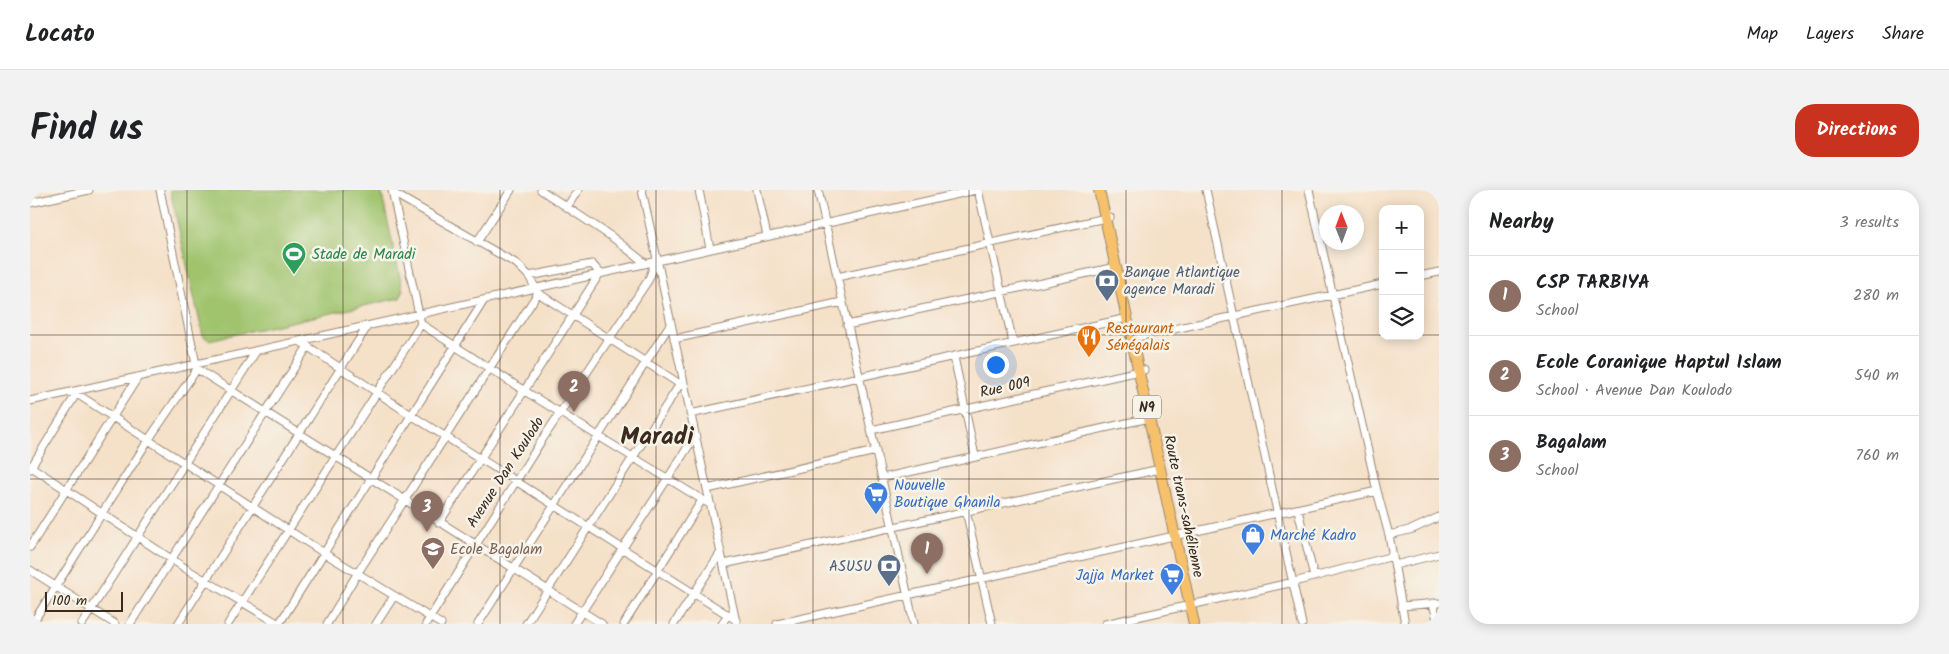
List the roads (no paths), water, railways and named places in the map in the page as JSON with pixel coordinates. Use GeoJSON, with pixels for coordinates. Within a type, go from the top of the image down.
{"type":"FeatureCollection","features":[{"type":"Feature","properties":{"kind":"highway","name":"Route trans-sahélienne"},"geometry":{"type":"LineString","coordinates":[[1099,190],[1108,217],[1193,605],[1199,624]]}},
{"type":"Feature","properties":{"kind":"highway","name":"Route trans-sahélienne"},"geometry":{"type":"LineString","coordinates":[[1104,190],[1116,267],[1128,318],[1135,337]]}},
{"type":"Feature","properties":{"kind":"highway","name":"Route trans-sahélienne"},"geometry":{"type":"LineString","coordinates":[[1142,371],[1149,418],[1160,469],[1178,536]]}},
{"type":"Feature","properties":{"kind":"highway","name":"Route trans-sahélienne"},"geometry":{"type":"LineString","coordinates":[[1193,605],[1194,624]]}},
{"type":"Feature","properties":{"kind":"street"},"geometry":{"type":"LineString","coordinates":[[46,190],[48,199]]}},
{"type":"Feature","properties":{"kind":"street"},"geometry":{"type":"LineString","coordinates":[[30,203],[89,190]]}},
{"type":"Feature","properties":{"kind":"street"},"geometry":{"type":"LineString","coordinates":[[160,190],[197,367],[602,624]]}},
{"type":"Feature","properties":{"kind":"street"},"geometry":{"type":"LineString","coordinates":[[477,242],[511,190]]}},
{"type":"Feature","properties":{"kind":"street"},"geometry":{"type":"LineString","coordinates":[[541,190],[612,237],[645,263]]}},
{"type":"Feature","properties":{"kind":"street"},"geometry":{"type":"LineString","coordinates":[[567,207],[578,190]]}},
{"type":"Feature","properties":{"kind":"street"},"geometry":{"type":"LineString","coordinates":[[642,190],[671,323],[682,385],[711,505],[736,622]]}},
{"type":"Feature","properties":{"kind":"street"},"geometry":{"type":"LineString","coordinates":[[699,190],[710,249]]}},
{"type":"Feature","properties":{"kind":"street"},"geometry":{"type":"LineString","coordinates":[[757,190],[767,236]]}},
{"type":"Feature","properties":{"kind":"street"},"geometry":{"type":"LineString","coordinates":[[818,190],[914,624]]}},
{"type":"Feature","properties":{"kind":"street"},"geometry":{"type":"LineString","coordinates":[[30,401],[78,393],[138,378],[197,367],[255,352],[304,344],[367,327],[537,290],[600,273],[977,190],[1013,343]]}},
{"type":"Feature","properties":{"kind":"street"},"geometry":{"type":"LineString","coordinates":[[1206,190],[1302,624]]}},
{"type":"Feature","properties":{"kind":"street"},"geometry":{"type":"LineString","coordinates":[[1308,190],[1377,491],[1394,556],[1405,624]]}},
{"type":"Feature","properties":{"kind":"street"},"geometry":{"type":"LineString","coordinates":[[392,192],[517,264],[529,276],[537,290],[608,339],[682,385]]}},
{"type":"Feature","properties":{"kind":"street"},"geometry":{"type":"LineString","coordinates":[[392,192],[421,324],[596,436],[711,505]]}},
{"type":"Feature","properties":{"kind":"street"},"geometry":{"type":"LineString","coordinates":[[837,277],[1108,217]]}},
{"type":"Feature","properties":{"kind":"street","name":"Avenue Dan Koulodo"},"geometry":{"type":"LineString","coordinates":[[428,621],[516,480],[649,279],[657,260]]}},
{"type":"Feature","properties":{"kind":"street"},"geometry":{"type":"LineString","coordinates":[[529,276],[592,264],[596,266],[600,273]]}},
{"type":"Feature","properties":{"kind":"street"},"geometry":{"type":"LineString","coordinates":[[847,325],[1116,267]]}},
{"type":"Feature","properties":{"kind":"street"},"geometry":{"type":"LineString","coordinates":[[1424,275],[1439,272]]}},
{"type":"Feature","properties":{"kind":"street"},"geometry":{"type":"LineString","coordinates":[[439,522],[600,273]]}},
{"type":"Feature","properties":{"kind":"street"},"geometry":{"type":"LineString","coordinates":[[1135,337],[1379,285]]}},
{"type":"Feature","properties":{"kind":"street"},"geometry":{"type":"LineString","coordinates":[[327,624],[357,574],[490,368],[537,290]]}},
{"type":"Feature","properties":{"kind":"street"},"geometry":{"type":"LineString","coordinates":[[78,393],[31,468],[68,489],[206,581],[279,624],[370,477],[483,302]]}},
{"type":"Feature","properties":{"kind":"street"},"geometry":{"type":"LineString","coordinates":[[674,339],[842,302]]}},
{"type":"Feature","properties":{"kind":"street"},"geometry":{"type":"LineString","coordinates":[[690,414],[1128,318]]}},
{"type":"Feature","properties":{"kind":"street"},"geometry":{"type":"LineString","coordinates":[[478,624],[596,436],[671,323]]}},
{"type":"Feature","properties":{"kind":"street"},"geometry":{"type":"LineString","coordinates":[[228,624],[287,529],[421,324]]}},
{"type":"Feature","properties":{"kind":"street"},"geometry":{"type":"LineString","coordinates":[[178,624],[367,327]]}},
{"type":"Feature","properties":{"kind":"street"},"geometry":{"type":"LineString","coordinates":[[304,344],[411,415],[694,592],[728,614],[736,622]]}},
{"type":"Feature","properties":{"kind":"street"},"geometry":{"type":"LineString","coordinates":[[130,624],[266,411],[304,344]]}},
{"type":"Feature","properties":{"kind":"street"},"geometry":{"type":"LineString","coordinates":[[82,624],[255,352]]}},
{"type":"Feature","properties":{"kind":"street"},"geometry":{"type":"LineString","coordinates":[[954,357],[975,456]]}},
{"type":"Feature","properties":{"kind":"street"},"geometry":{"type":"LineString","coordinates":[[32,624],[197,367]]}},
{"type":"Feature","properties":{"kind":"street","name":"Rue 009"},"geometry":{"type":"LineString","coordinates":[[871,430],[1142,371]]}},
{"type":"Feature","properties":{"kind":"street"},"geometry":{"type":"LineString","coordinates":[[30,546],[138,378]]}},
{"type":"Feature","properties":{"kind":"street"},"geometry":{"type":"LineString","coordinates":[[526,624],[632,457],[682,385]]}},
{"type":"Feature","properties":{"kind":"street"},"geometry":{"type":"LineString","coordinates":[[78,393],[324,553],[394,596],[428,621],[441,624]]}},
{"type":"Feature","properties":{"kind":"street"},"geometry":{"type":"LineString","coordinates":[[882,478],[1149,418]]}},
{"type":"Feature","properties":{"kind":"street"},"geometry":{"type":"LineString","coordinates":[[574,624],[695,436]]}},
{"type":"Feature","properties":{"kind":"street"},"geometry":{"type":"LineString","coordinates":[[707,489],[876,451]]}},
{"type":"Feature","properties":{"kind":"street"},"geometry":{"type":"LineString","coordinates":[[724,564],[1160,469]]}},
{"type":"Feature","properties":{"kind":"street"},"geometry":{"type":"LineString","coordinates":[[777,624],[1377,491]]}},
{"type":"Feature","properties":{"kind":"street"},"geometry":{"type":"LineString","coordinates":[[624,624],[702,500]]}},
{"type":"Feature","properties":{"kind":"street"},"geometry":{"type":"LineString","coordinates":[[1298,510],[1314,577]]}},
{"type":"Feature","properties":{"kind":"street"},"geometry":{"type":"LineString","coordinates":[[966,511],[992,624]]}},
{"type":"Feature","properties":{"kind":"street"},"geometry":{"type":"LineString","coordinates":[[1389,535],[1413,529],[1439,517]]}},
{"type":"Feature","properties":{"kind":"street"},"geometry":{"type":"LineString","coordinates":[[674,624],[721,552]]}},
{"type":"Feature","properties":{"kind":"street"},"geometry":{"type":"LineString","coordinates":[[1395,565],[1439,554]]}},
{"type":"Feature","properties":{"kind":"street"},"geometry":{"type":"LineString","coordinates":[[1105,624],[1294,582],[1394,556]]}},
{"type":"Feature","properties":{"kind":"street"},"geometry":{"type":"LineString","coordinates":[[30,570],[115,624]]}},
{"type":"Feature","properties":{"kind":"street"},"geometry":{"type":"LineString","coordinates":[[376,624],[394,596]]}},
{"type":"Feature","properties":{"kind":"street"},"geometry":{"type":"LineString","coordinates":[[1402,606],[1436,603],[1438,624]]}},
{"type":"Feature","properties":{"kind":"street"},"geometry":{"type":"LineString","coordinates":[[722,624],[728,614]]}},
{"type":"Feature","properties":{"kind":"place","name":"Stade de Maradi"},"geometry":{"type":"Point","coordinates":[294,275]}},
{"type":"Feature","properties":{"kind":"place","name":"Banque Atlantique agence Maradi"},"geometry":{"type":"Point","coordinates":[1107,302]}},
{"type":"Feature","properties":{"kind":"place","name":"Restaurant Sénégalais"},"geometry":{"type":"Point","coordinates":[1089,358]}},
{"type":"Feature","properties":{"kind":"place","name":"Ecole Coranique Haptul Islam"},"geometry":{"type":"Point","coordinates":[574,412]}},
{"type":"Feature","properties":{"kind":"place","name":"Nouvelle Boutique Ghanila"},"geometry":{"type":"Point","coordinates":[876,515]}},
{"type":"Feature","properties":{"kind":"place","name":"Bagalam"},"geometry":{"type":"Point","coordinates":[427,532]}},
{"type":"Feature","properties":{"kind":"place","name":"Marché Kadro"},"geometry":{"type":"Point","coordinates":[1253,556]}},
{"type":"Feature","properties":{"kind":"place","name":"Ecole Bagalam"},"geometry":{"type":"Point","coordinates":[433,570]}},
{"type":"Feature","properties":{"kind":"place","name":"CSP TARBIYA"},"geometry":{"type":"Point","coordinates":[927,574]}},
{"type":"Feature","properties":{"kind":"place","name":"ASUSU"},"geometry":{"type":"Point","coordinates":[889,587]}},
{"type":"Feature","properties":{"kind":"place","name":"Jajja Market"},"geometry":{"type":"Point","coordinates":[1172,596]}},
{"type":"Feature","properties":{"kind":"district","name":"Maradi"},"geometry":{"type":"Point","coordinates":[657,435]}}]}
